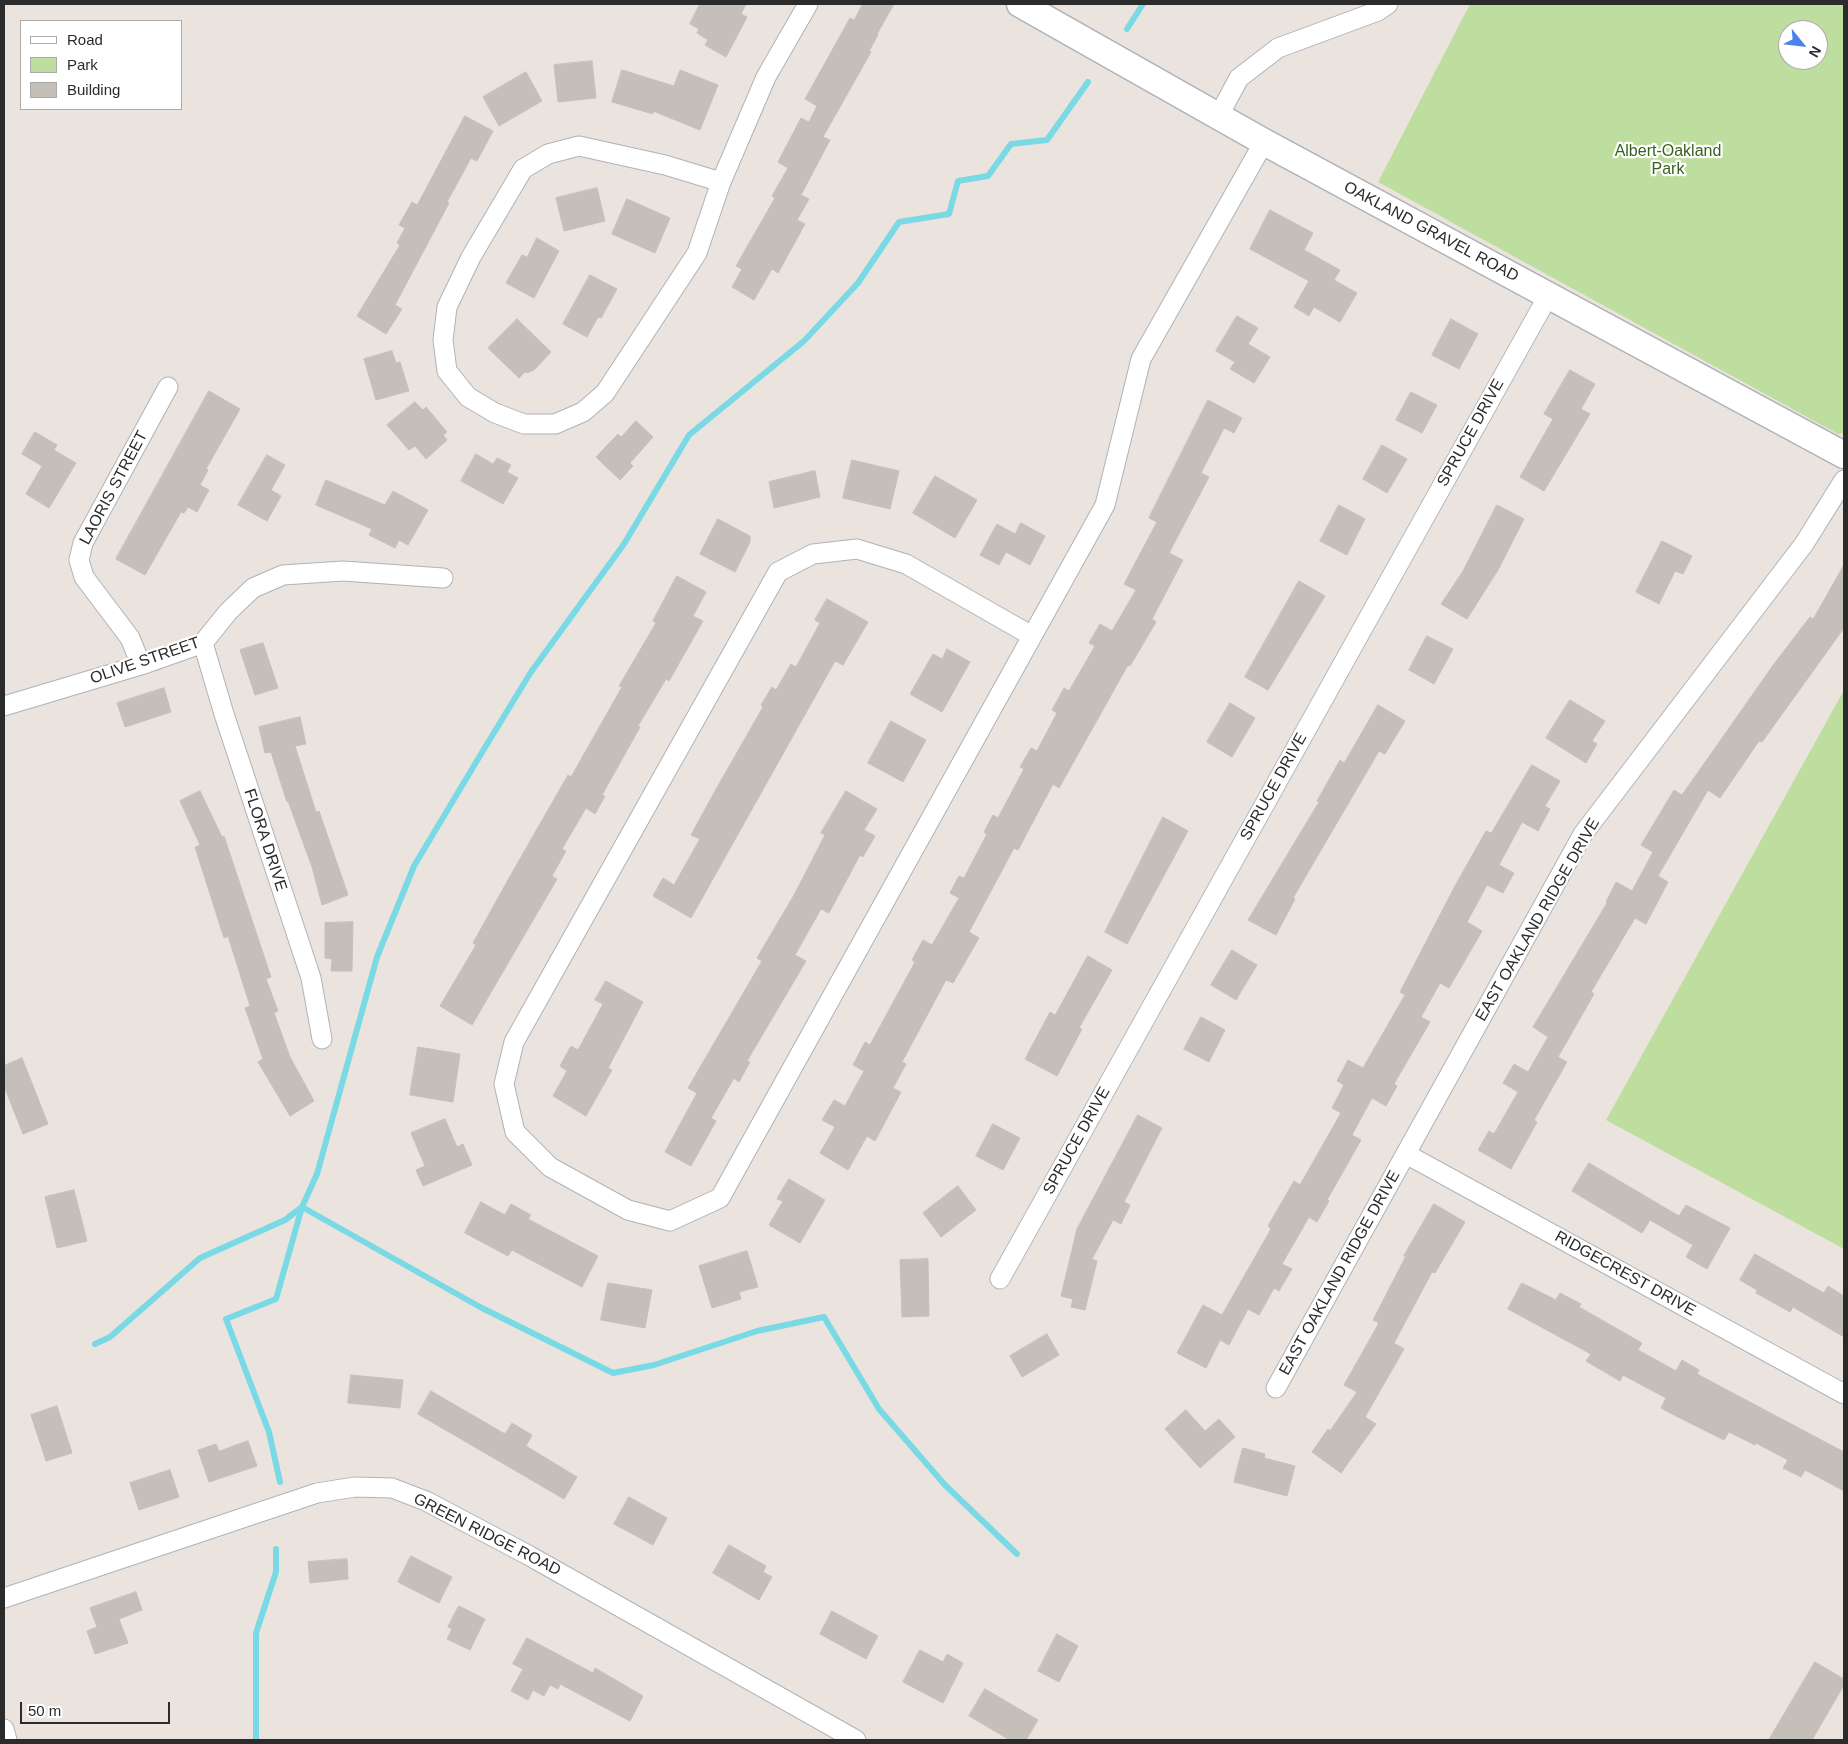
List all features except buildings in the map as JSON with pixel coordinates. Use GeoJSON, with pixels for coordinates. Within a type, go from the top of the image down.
{"type":"FeatureCollection","features":[{"type":"Feature","properties":{"kind":"street"},"geometry":{"type":"LineString","coordinates":[[721,182],[666,165],[579,146],[548,154],[523,169],[471,257],[447,308],[443,340],[447,371],[468,397],[495,413],[524,424],[555,424],[583,412],[605,392],[697,253],[721,182],[766,77],[808,4]]}},
{"type":"Feature","properties":{"kind":"street","name":"OAKLAND GRAVEL ROAD"},"geometry":{"type":"LineString","coordinates":[[1020,4],[1219,114],[1264,142],[1844,455]]}},
{"type":"Feature","properties":{"kind":"street"},"geometry":{"type":"LineString","coordinates":[[1219,114],[1239,78],[1278,48],[1378,11],[1388,4]]}},
{"type":"Feature","properties":{"kind":"street"},"geometry":{"type":"LineString","coordinates":[[1032,636],[906,564],[857,549],[813,554],[778,572],[514,1042],[504,1084],[515,1132],[550,1167],[628,1210],[670,1221],[720,1198],[1032,636],[1104,505],[1141,359],[1264,142]]}},
{"type":"Feature","properties":{"kind":"street","name":"SPRUCE DRIVE"},"geometry":{"type":"LineString","coordinates":[[1000,1279],[1548,296]]}},
{"type":"Feature","properties":{"kind":"street","name":"LAORIS STREET"},"geometry":{"type":"LineString","coordinates":[[141,665],[130,638],[84,577],[79,560],[84,543],[168,387]]}},
{"type":"Feature","properties":{"kind":"street","name":"EAST OAKLAND RIDGE DRIVE"},"geometry":{"type":"LineString","coordinates":[[1276,1388],[1583,834],[1804,544],[1844,480]]}},
{"type":"Feature","properties":{"kind":"street","name":"OLIVE STREET"},"geometry":{"type":"LineString","coordinates":[[4,706],[141,665],[203,643],[228,612],[253,588],[283,575],[343,571],[443,578]]}},
{"type":"Feature","properties":{"kind":"street","name":"FLORA DRIVE"},"geometry":{"type":"LineString","coordinates":[[203,643],[224,714],[310,978],[322,1039]]}},
{"type":"Feature","properties":{"kind":"street","name":"RIDGECREST DRIVE"},"geometry":{"type":"LineString","coordinates":[[1406,1154],[1844,1394]]}},
{"type":"Feature","properties":{"kind":"street","name":"GREEN RIDGE ROAD"},"geometry":{"type":"LineString","coordinates":[[4,1598],[317,1493],[355,1487],[392,1488],[426,1501],[528,1555],[856,1740]]}},
{"type":"Feature","properties":{"kind":"street"},"geometry":{"type":"LineString","coordinates":[[4,1729],[7,1740]]}},
{"type":"Feature","properties":{"kind":"green space","name":"Albert-Oakland Park"},"geometry":{"type":"Polygon","coordinates":[[[1470,4],[1844,4],[1844,433],[1838,434],[1378,182],[1470,4]]]}},
{"type":"Feature","properties":{"kind":"green space"},"geometry":{"type":"Polygon","coordinates":[[[1844,690],[1844,1249],[1606,1120],[1844,690]]]}},
{"type":"Feature","properties":{"kind":"waterway"},"geometry":{"type":"LineString","coordinates":[[1127,29],[1143,4]]}},
{"type":"Feature","properties":{"kind":"waterway"},"geometry":{"type":"LineString","coordinates":[[95,1344],[110,1337],[200,1258],[285,1220],[302,1207],[317,1174],[377,957],[414,866],[531,672],[624,544],[689,435],[804,341],[858,283],[899,222],[949,214],[958,181],[988,176],[1011,144],[1047,140],[1088,82]]}},
{"type":"Feature","properties":{"kind":"waterway"},"geometry":{"type":"LineString","coordinates":[[280,1482],[269,1432],[226,1319],[276,1299],[302,1207],[480,1307],[613,1373],[654,1365],[757,1331],[824,1317],[879,1409],[945,1485],[1017,1554]]}},
{"type":"Feature","properties":{"kind":"waterway"},"geometry":{"type":"LineString","coordinates":[[256,1740],[256,1633],[276,1572],[276,1549]]}}]}
